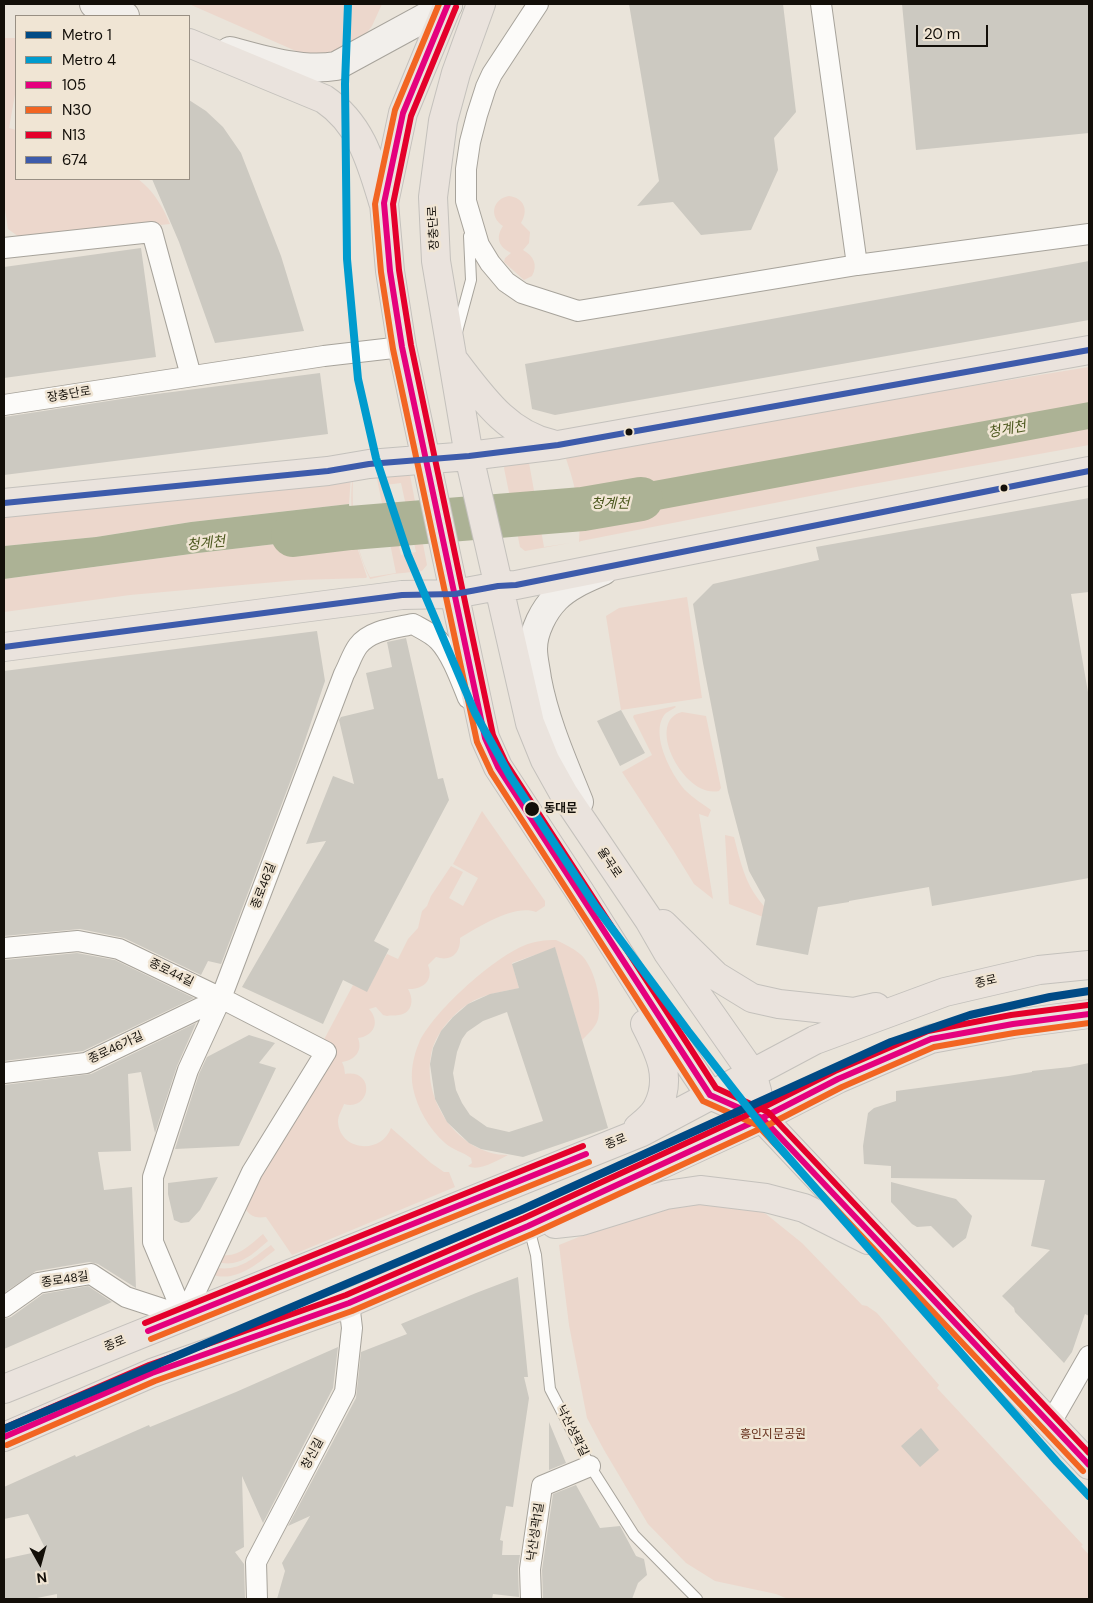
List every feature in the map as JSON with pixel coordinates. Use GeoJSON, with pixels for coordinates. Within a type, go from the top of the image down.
{"type":"FeatureCollection","features":[{"type":"Feature","properties":{"kind":"main road"},"geometry":{"type":"LineString","coordinates":[[384,202],[403,113],[448,4]]}},
{"type":"Feature","properties":{"kind":"main road","name":"장충단로"},"geometry":{"type":"LineString","coordinates":[[469,456],[436,261],[433,197],[437,157],[448,96],[481,4]]}},
{"type":"Feature","properties":{"kind":"main road"},"geometry":{"type":"LineString","coordinates":[[190,42],[324,99],[338,108],[352,126],[368,154],[384,202],[390,271],[402,347],[425,458],[485,738],[498,767],[580,892],[660,1021],[710,1095],[762,1118],[1089,1465]]}},
{"type":"Feature","properties":{"kind":"main road"},"geometry":{"type":"LineString","coordinates":[[4,503],[328,470],[425,458],[469,456],[558,445],[1089,350]]}},
{"type":"Feature","properties":{"kind":"main road"},"geometry":{"type":"LineString","coordinates":[[452,356],[484,399],[503,419],[520,432],[538,441],[558,445]]}},
{"type":"Feature","properties":{"kind":"main road","name":"율곡로"},"geometry":{"type":"LineString","coordinates":[[469,456],[530,723],[541,751],[564,794],[621,882],[752,1073],[762,1118]]}},
{"type":"Feature","properties":{"kind":"main road"},"geometry":{"type":"LineString","coordinates":[[4,647],[402,595],[455,594],[498,586],[516,585],[1089,471]]}},
{"type":"Feature","properties":{"kind":"main road"},"geometry":{"type":"LineString","coordinates":[[621,882],[716,976],[752,998],[779,1004],[854,1012],[945,992]]}},
{"type":"Feature","properties":{"kind":"main road"},"geometry":{"type":"LineString","coordinates":[[580,892],[660,1055],[665,1072],[664,1090],[657,1109],[626,1138]]}},
{"type":"Feature","properties":{"kind":"main road","name":"종로"},"geometry":{"type":"LineString","coordinates":[[4,1389],[642,1132],[815,1040],[945,992],[1039,970],[1089,965]]}},
{"type":"Feature","properties":{"kind":"main road"},"geometry":{"type":"LineString","coordinates":[[660,1021],[699,998]]}},
{"type":"Feature","properties":{"kind":"main road"},"geometry":{"type":"LineString","coordinates":[[4,1437],[152,1373],[349,1303],[528,1226],[762,1118],[838,1079],[932,1039],[1013,1024],[1089,1014]]}},
{"type":"Feature","properties":{"kind":"main road"},"geometry":{"type":"LineString","coordinates":[[528,1226],[582,1221],[666,1195],[700,1190],[766,1198],[804,1208],[885,1248]]}},
{"type":"Feature","properties":{"kind":"street"},"geometry":{"type":"LineString","coordinates":[[94,4],[122,15]]}},
{"type":"Feature","properties":{"kind":"street"},"geometry":{"type":"LineString","coordinates":[[190,42],[272,62],[321,69],[336,66],[358,56],[380,41],[448,4]]}},
{"type":"Feature","properties":{"kind":"street"},"geometry":{"type":"LineString","coordinates":[[538,4],[492,74],[486,87],[470,142],[466,169],[466,201],[479,245],[506,282],[522,293],[578,312],[857,265],[1089,234]]}},
{"type":"Feature","properties":{"kind":"street"},"geometry":{"type":"LineString","coordinates":[[821,4],[857,265]]}},
{"type":"Feature","properties":{"kind":"street"},"geometry":{"type":"LineString","coordinates":[[4,248],[152,232],[191,376]]}},
{"type":"Feature","properties":{"kind":"street","name":"장충단로"},"geometry":{"type":"LineString","coordinates":[[4,405],[324,356],[402,347]]}},
{"type":"Feature","properties":{"kind":"street"},"geometry":{"type":"LineString","coordinates":[[597,845],[549,728],[533,650],[535,636],[547,609],[557,598],[600,569]]}},
{"type":"Feature","properties":{"kind":"street"},"geometry":{"type":"LineString","coordinates":[[374,599],[392,604],[413,624],[440,642],[459,677],[485,738]]}},
{"type":"Feature","properties":{"kind":"street","name":"종로46길"},"geometry":{"type":"LineString","coordinates":[[184,1316],[153,1242],[153,1177],[188,1070],[221,998],[344,674],[358,646],[365,639],[382,631],[413,624]]}},
{"type":"Feature","properties":{"kind":"street","name":"종로44길"},"geometry":{"type":"LineString","coordinates":[[4,948],[78,941],[119,948],[326,1052],[252,1172],[184,1316]]}},
{"type":"Feature","properties":{"kind":"street","name":"종로46가길"},"geometry":{"type":"LineString","coordinates":[[4,1073],[86,1063],[221,998]]}},
{"type":"Feature","properties":{"kind":"street","name":"종로48길"},"geometry":{"type":"LineString","coordinates":[[4,1307],[38,1283],[91,1274],[126,1297],[184,1316]]}},
{"type":"Feature","properties":{"kind":"street","name":"창신길"},"geometry":{"type":"LineString","coordinates":[[257,1599],[256,1562],[346,1392],[352,1328],[349,1303]]}},
{"type":"Feature","properties":{"kind":"street"},"geometry":{"type":"LineString","coordinates":[[1050,1424],[1089,1356]]}},
{"type":"Feature","properties":{"kind":"street","name":"낙산성곽1길"},"geometry":{"type":"LineString","coordinates":[[531,1599],[530,1569],[542,1486],[590,1466]]}},
{"type":"Feature","properties":{"kind":"lane"},"geometry":{"type":"LineString","coordinates":[[452,356],[471,280],[466,201]]}},
{"type":"Feature","properties":{"kind":"lane","name":"낙산성곽길"},"geometry":{"type":"LineString","coordinates":[[528,1226],[536,1255],[550,1390],[590,1466],[634,1535],[697,1599]]}},
{"type":"Feature","properties":{"kind":"green space"},"geometry":{"type":"Polygon","coordinates":[[[189,4],[382,4],[372,26],[365,35],[338,55],[305,55],[189,4]]]}},
{"type":"Feature","properties":{"kind":"green space"},"geometry":{"type":"Polygon","coordinates":[[[4,38],[15,38],[15,95],[9,128],[15,130],[15,180],[139,180],[157,199],[170,224],[22,239],[8,229],[4,203],[4,38]]]}},
{"type":"Feature","properties":{"kind":"green space"},"geometry":{"type":"Polygon","coordinates":[[[509,196],[518,199],[524,205],[525,214],[521,223],[530,232],[529,243],[523,250],[534,261],[535,268],[532,276],[524,280],[504,262],[505,258],[511,253],[499,242],[499,234],[503,226],[496,218],[494,209],[499,201],[509,196]]]}},
{"type":"Feature","properties":{"kind":"green space"},"geometry":{"type":"Polygon","coordinates":[[[1089,367],[1089,445],[856,487],[579,542],[580,530],[576,495],[563,450],[528,457],[544,547],[570,543],[525,551],[520,547],[504,468],[507,461],[564,449],[677,434],[1089,367]]]}},
{"type":"Feature","properties":{"kind":"green space"},"geometry":{"type":"Polygon","coordinates":[[[404,469],[410,475],[427,565],[422,571],[370,579],[364,566],[356,541],[351,501],[353,474],[404,469]],[[376,474],[353,476],[353,502],[357,540],[364,565],[370,577],[396,573],[376,474]],[[401,483],[385,485],[401,555],[416,552],[401,483]]]}},
{"type":"Feature","properties":{"kind":"green space"},"geometry":{"type":"Polygon","coordinates":[[[351,475],[349,504],[191,522],[96,537],[4,546],[4,517],[120,499],[351,475]]]}},
{"type":"Feature","properties":{"kind":"green space"},"geometry":{"type":"Polygon","coordinates":[[[353,535],[366,578],[298,580],[130,595],[4,612],[4,579],[198,553],[353,535]]]}},
{"type":"Feature","properties":{"kind":"green space"},"geometry":{"type":"Polygon","coordinates":[[[687,597],[702,698],[621,710],[606,616],[619,608],[687,597]]]}},
{"type":"Feature","properties":{"kind":"green space"},"geometry":{"type":"Polygon","coordinates":[[[675,706],[666,713],[661,721],[661,742],[664,754],[680,784],[689,794],[711,810],[708,817],[699,814],[713,899],[694,884],[622,772],[652,755],[633,717],[634,715],[675,706]]]}},
{"type":"Feature","properties":{"kind":"green space"},"geometry":{"type":"Polygon","coordinates":[[[682,712],[706,716],[721,788],[719,791],[706,790],[693,783],[682,772],[673,758],[668,743],[667,729],[671,718],[682,712]]]}},
{"type":"Feature","properties":{"kind":"green space"},"geometry":{"type":"Polygon","coordinates":[[[482,811],[545,901],[545,906],[536,912],[527,910],[507,914],[460,938],[459,948],[454,955],[446,958],[436,957],[428,965],[430,975],[423,986],[408,989],[411,1005],[407,1012],[387,1016],[383,1015],[376,1007],[369,1009],[375,1023],[372,1031],[364,1037],[358,1038],[359,1051],[357,1054],[351,1059],[342,1062],[345,1074],[355,1074],[362,1078],[366,1090],[360,1102],[353,1105],[344,1104],[340,1113],[338,1122],[340,1132],[346,1139],[353,1144],[370,1146],[379,1143],[386,1137],[391,1128],[431,1163],[444,1172],[449,1172],[455,1187],[292,1255],[266,1217],[252,1216],[244,1205],[319,1049],[353,985],[367,991],[387,954],[398,959],[408,939],[418,928],[422,911],[451,866],[463,872],[449,898],[463,906],[478,878],[453,864],[482,811]]]}},
{"type":"Feature","properties":{"kind":"green space"},"geometry":{"type":"Polygon","coordinates":[[[725,835],[734,837],[750,886],[779,923],[729,904],[725,835]]]}},
{"type":"Feature","properties":{"kind":"green space"},"geometry":{"type":"Polygon","coordinates":[[[556,940],[585,959],[596,984],[599,1003],[598,1019],[594,1028],[582,1040],[555,948],[512,963],[519,988],[486,996],[468,1004],[444,1026],[433,1048],[430,1073],[432,1090],[448,1123],[460,1136],[474,1146],[491,1153],[508,1155],[477,1168],[468,1166],[472,1163],[471,1158],[445,1143],[429,1125],[421,1110],[412,1082],[417,1048],[436,1017],[480,974],[523,946],[540,941],[556,940]]]}},
{"type":"Feature","properties":{"kind":"green space","name":"흥인지문공원"},"geometry":{"type":"Polygon","coordinates":[[[691,1199],[743,1203],[766,1214],[802,1243],[862,1305],[877,1313],[939,1385],[937,1388],[1083,1545],[1081,1546],[1089,1555],[1089,1599],[788,1599],[776,1594],[715,1581],[686,1563],[648,1524],[587,1418],[569,1325],[559,1245],[601,1228],[691,1199]]]}},
{"type":"Feature","properties":{"kind":"green space"},"geometry":{"type":"Polygon","coordinates":[[[263,1234],[268,1241],[245,1259],[232,1263],[217,1262],[223,1255],[234,1254],[245,1249],[263,1234]]]}},
{"type":"Feature","properties":{"kind":"green space"},"geometry":{"type":"Polygon","coordinates":[[[271,1245],[275,1250],[246,1270],[230,1276],[213,1275],[217,1268],[240,1265],[271,1245]]]}},
{"type":"Feature","properties":{"kind":"water","name":"청계천"},"geometry":{"type":"Polygon","coordinates":[[[1089,402],[1089,429],[610,519],[582,521],[579,493],[1089,402]]]}},
{"type":"Feature","properties":{"kind":"water","name":"청계천"},"geometry":{"type":"Polygon","coordinates":[[[349,504],[353,535],[198,553],[4,579],[4,546],[96,537],[191,522],[349,504]]]}},
{"type":"Feature","properties":{"kind":"building"},"geometry":{"type":"Polygon","coordinates":[[[629,4],[783,4],[796,112],[774,138],[778,170],[751,230],[701,235],[673,202],[637,206],[659,181],[629,4]]]}},
{"type":"Feature","properties":{"kind":"building"},"geometry":{"type":"Polygon","coordinates":[[[902,4],[1089,4],[1089,133],[916,150],[902,4]]]}},
{"type":"Feature","properties":{"kind":"building"},"geometry":{"type":"Polygon","coordinates":[[[190,101],[206,111],[223,127],[241,153],[281,256],[304,331],[215,343],[179,242],[152,180],[190,180],[190,101]]]}},
{"type":"Feature","properties":{"kind":"building"},"geometry":{"type":"Polygon","coordinates":[[[141,248],[156,357],[4,378],[4,267],[141,248]]]}},
{"type":"Feature","properties":{"kind":"building"},"geometry":{"type":"Polygon","coordinates":[[[1089,261],[1089,320],[555,415],[532,409],[525,364],[1089,261]]]}},
{"type":"Feature","properties":{"kind":"building"},"geometry":{"type":"Polygon","coordinates":[[[320,373],[328,434],[4,475],[4,417],[141,396],[320,373]]]}},
{"type":"Feature","properties":{"kind":"building"},"geometry":{"type":"Polygon","coordinates":[[[1089,498],[1089,592],[1071,594],[1089,698],[1089,878],[932,906],[929,887],[818,907],[808,955],[756,945],[765,900],[749,871],[728,792],[693,604],[713,584],[819,560],[816,547],[1089,498]]]}},
{"type":"Feature","properties":{"kind":"building"},"geometry":{"type":"Polygon","coordinates":[[[317,631],[325,681],[298,761],[221,964],[208,961],[201,975],[124,938],[80,929],[4,936],[4,671],[317,631]]]}},
{"type":"Feature","properties":{"kind":"building"},"geometry":{"type":"Polygon","coordinates":[[[406,638],[438,779],[443,778],[449,800],[374,941],[389,949],[367,992],[343,980],[323,1024],[242,987],[326,841],[306,844],[333,776],[354,784],[339,720],[341,717],[374,709],[366,673],[392,667],[387,642],[406,638]]]}},
{"type":"Feature","properties":{"kind":"building"},"geometry":{"type":"Polygon","coordinates":[[[621,710],[645,753],[620,766],[597,721],[621,710]]]}},
{"type":"Feature","properties":{"kind":"building"},"geometry":{"type":"Polygon","coordinates":[[[555,947],[608,1128],[523,1157],[481,1149],[469,1143],[447,1122],[435,1099],[430,1064],[433,1048],[441,1031],[468,1004],[490,994],[519,988],[512,964],[555,947]],[[507,1012],[483,1021],[467,1032],[457,1052],[453,1073],[456,1090],[470,1115],[487,1127],[509,1132],[543,1121],[507,1012]]]}},
{"type":"Feature","properties":{"kind":"building"},"geometry":{"type":"Polygon","coordinates":[[[77,953],[115,960],[194,998],[83,1051],[4,1061],[4,960],[77,953]]]}},
{"type":"Feature","properties":{"kind":"building"},"geometry":{"type":"Polygon","coordinates":[[[196,1023],[177,1066],[155,1133],[141,1072],[128,1074],[131,1151],[98,1152],[104,1190],[132,1187],[136,1288],[98,1264],[89,1262],[36,1271],[4,1293],[4,1085],[91,1074],[196,1023]]]}},
{"type":"Feature","properties":{"kind":"building"},"geometry":{"type":"Polygon","coordinates":[[[249,1035],[275,1043],[259,1063],[276,1068],[239,1146],[175,1149],[199,1074],[207,1057],[249,1035]]]}},
{"type":"Feature","properties":{"kind":"building"},"geometry":{"type":"Polygon","coordinates":[[[1089,1063],[1089,1316],[1085,1314],[1072,1352],[1064,1363],[1002,1296],[1050,1250],[1031,1246],[1045,1180],[891,1178],[891,1166],[864,1164],[863,1146],[868,1113],[874,1108],[896,1101],[896,1091],[1089,1063]]]}},
{"type":"Feature","properties":{"kind":"building"},"geometry":{"type":"Polygon","coordinates":[[[218,1177],[200,1210],[189,1222],[181,1223],[174,1220],[168,1194],[168,1183],[218,1177]]]}},
{"type":"Feature","properties":{"kind":"building"},"geometry":{"type":"Polygon","coordinates":[[[891,1182],[956,1199],[972,1216],[966,1238],[953,1248],[931,1226],[917,1227],[912,1224],[891,1202],[891,1182]]]}},
{"type":"Feature","properties":{"kind":"building"},"geometry":{"type":"Polygon","coordinates":[[[518,1277],[528,1377],[524,1377],[529,1398],[513,1507],[506,1506],[500,1540],[503,1541],[502,1555],[520,1555],[518,1569],[519,1597],[493,1594],[492,1599],[277,1599],[285,1571],[282,1563],[310,1516],[288,1526],[356,1398],[361,1352],[407,1334],[401,1324],[518,1277]]]}},
{"type":"Feature","properties":{"kind":"building"},"geometry":{"type":"Polygon","coordinates":[[[88,1286],[112,1302],[4,1349],[4,1319],[11,1317],[43,1294],[88,1286]]]}},
{"type":"Feature","properties":{"kind":"building"},"geometry":{"type":"Polygon","coordinates":[[[338,1347],[333,1388],[263,1523],[242,1476],[244,1547],[235,1552],[244,1564],[245,1599],[57,1599],[57,1594],[32,1599],[4,1599],[4,1559],[46,1550],[28,1514],[4,1519],[4,1487],[75,1455],[76,1457],[149,1425],[150,1427],[236,1392],[338,1347]]]}},
{"type":"Feature","properties":{"kind":"building"},"geometry":{"type":"Polygon","coordinates":[[[549,1422],[566,1463],[549,1470],[549,1422]]]}},
{"type":"Feature","properties":{"kind":"building"},"geometry":{"type":"Polygon","coordinates":[[[921,1428],[939,1450],[920,1467],[901,1446],[921,1428]]]}},
{"type":"Feature","properties":{"kind":"building"},"geometry":{"type":"Polygon","coordinates":[[[576,1485],[600,1528],[620,1526],[636,1556],[644,1559],[647,1575],[638,1583],[632,1599],[543,1599],[542,1570],[553,1494],[576,1485]]]}},
{"type":"Feature","properties":{"kind":"waterway","name":"청계천"},"geometry":{"type":"LineString","coordinates":[[293,535],[351,528],[583,509],[641,499]]}},
{"type":"Feature","properties":{"kind":"metro line","name":"4"},"geometry":{"type":"LineString","coordinates":[[348,4],[345,84],[347,259],[358,379],[376,458],[408,555],[475,713],[510,776],[596,907],[688,1031],[773,1140],[1089,1496]]}},
{"type":"Feature","properties":{"kind":"metro line","name":"1"},"geometry":{"type":"LineString","coordinates":[[4,1429],[521,1210],[891,1042],[970,1015],[1050,997],[1089,991]]}},
{"type":"Feature","properties":{"kind":"transit line","name":"N30"},"geometry":{"type":"LineString","coordinates":[[439,4],[395,110],[375,204],[381,272],[393,349],[477,742],[491,772],[703,1101],[757,1125],[1083,1471]]}},
{"type":"Feature","properties":{"kind":"transit line","name":"105"},"geometry":{"type":"LineString","coordinates":[[448,4],[403,113],[384,203],[390,271],[402,347],[485,738],[498,767],[710,1095],[762,1118],[1089,1465]]}},
{"type":"Feature","properties":{"kind":"transit line","name":"N13"},"geometry":{"type":"LineString","coordinates":[[456,7],[411,116],[393,204],[399,270],[411,345],[493,735],[506,763],[716,1088],[768,1112],[1089,1453]]}},
{"type":"Feature","properties":{"kind":"transit line","name":"674"},"geometry":{"type":"LineString","coordinates":[[4,503],[328,471],[369,464],[469,456],[558,445],[1089,350]]}},
{"type":"Feature","properties":{"kind":"transit line","name":"674"},"geometry":{"type":"LineString","coordinates":[[4,647],[402,595],[455,594],[498,586],[516,585],[1089,471]]}},
{"type":"Feature","properties":{"kind":"transit line","name":"N13"},"geometry":{"type":"LineString","coordinates":[[4,1428],[149,1365],[346,1295],[524,1218],[758,1110],[835,1071],[928,1031],[1011,1015],[1088,1005]]}},
{"type":"Feature","properties":{"kind":"transit line","name":"105"},"geometry":{"type":"LineString","coordinates":[[4,1437],[152,1373],[349,1303],[528,1226],[762,1118],[838,1079],[931,1039],[1013,1024],[1089,1014]]}},
{"type":"Feature","properties":{"kind":"transit line","name":"N30"},"geometry":{"type":"LineString","coordinates":[[7,1445],[155,1381],[352,1311],[532,1234],[766,1126],[842,1087],[934,1047],[1014,1033],[1089,1023]]}},
{"type":"Feature","properties":{"kind":"transit line","name":"N13"},"geometry":{"type":"LineString","coordinates":[[145,1323],[583,1146]]}},
{"type":"Feature","properties":{"kind":"transit line","name":"105"},"geometry":{"type":"LineString","coordinates":[[148,1331],[586,1154]]}},
{"type":"Feature","properties":{"kind":"transit line","name":"N30"},"geometry":{"type":"LineString","coordinates":[[151,1339],[589,1162]]}},
{"type":"Feature","properties":{"kind":"place","name":"동대문"},"geometry":{"type":"Point","coordinates":[532,809]}}]}
